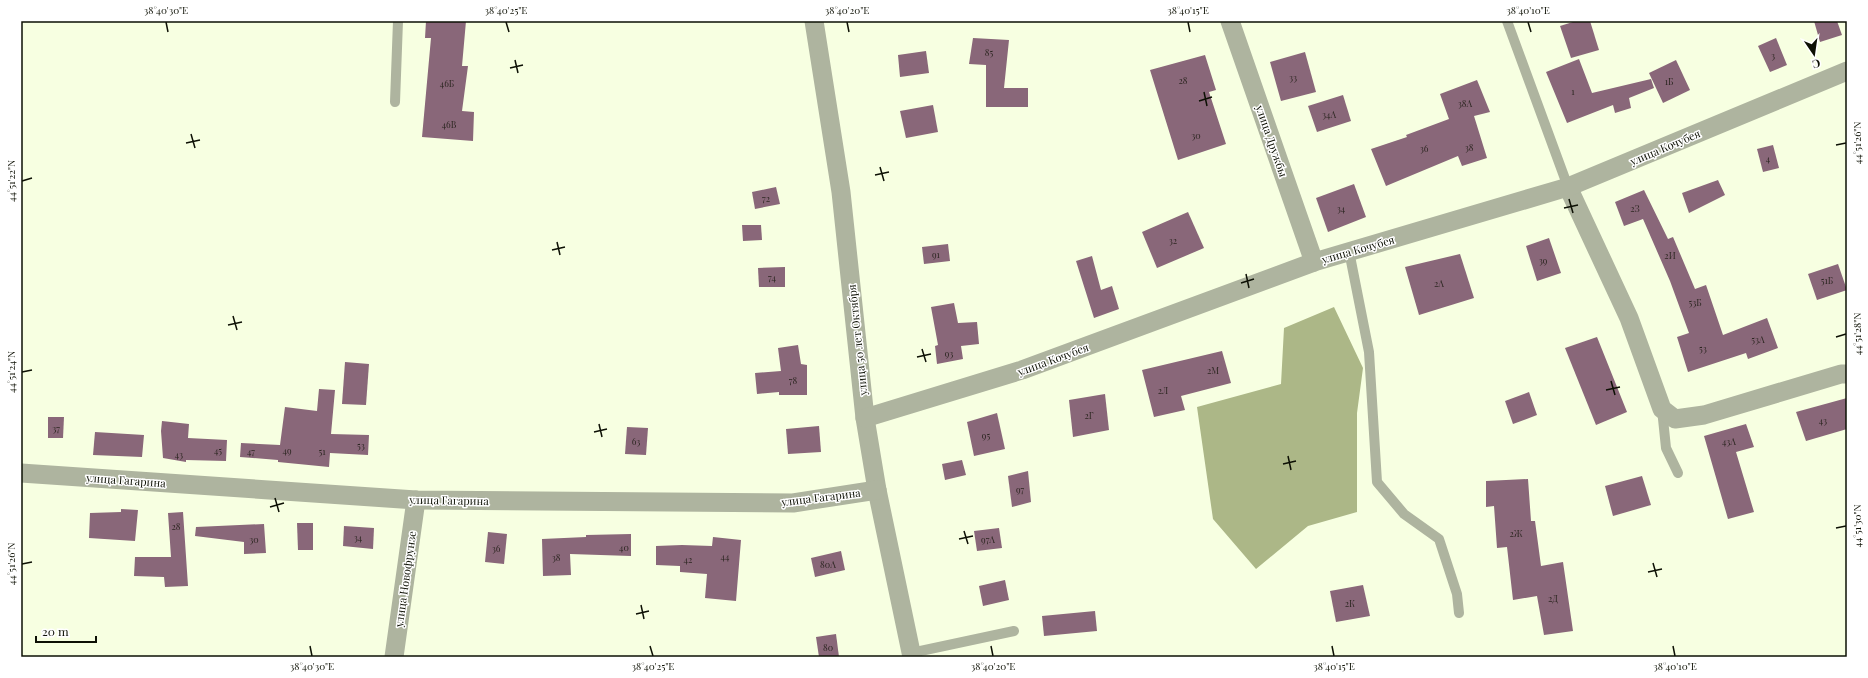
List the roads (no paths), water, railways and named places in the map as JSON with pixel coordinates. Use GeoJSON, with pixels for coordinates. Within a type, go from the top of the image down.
{"type":"FeatureCollection","features":[{"type":"Feature","properties":{"kind":"street","name":"улица 50 лет Октября"},"geometry":{"type":"LineString","coordinates":[[814,21],[841,192],[865,418],[877,490],[911,655]]}},
{"type":"Feature","properties":{"kind":"street","name":"улица Дружбы"},"geometry":{"type":"LineString","coordinates":[[1230,21],[1314,262]]}},
{"type":"Feature","properties":{"kind":"street","name":"улица Кочубея"},"geometry":{"type":"LineString","coordinates":[[865,418],[1022,370],[1314,262],[1568,187],[1847,71]]}},
{"type":"Feature","properties":{"kind":"street"},"geometry":{"type":"LineString","coordinates":[[1568,187],[1629,318],[1662,409],[1675,419],[1704,415],[1834,376],[1847,374]]}},
{"type":"Feature","properties":{"kind":"street","name":"улица Гагарина"},"geometry":{"type":"LineString","coordinates":[[21,473],[416,500],[793,502],[877,490]]}},
{"type":"Feature","properties":{"kind":"street","name":"улица Новофрунзе"},"geometry":{"type":"LineString","coordinates":[[394,657],[416,500]]}},
{"type":"Feature","properties":{"kind":"lane"},"geometry":{"type":"LineString","coordinates":[[395,102],[398,21]]}},
{"type":"Feature","properties":{"kind":"lane"},"geometry":{"type":"LineString","coordinates":[[1507,21],[1568,187]]}},
{"type":"Feature","properties":{"kind":"lane"},"geometry":{"type":"LineString","coordinates":[[1349,251],[1369,352],[1377,482],[1404,514],[1440,539],[1457,594],[1459,613]]}},
{"type":"Feature","properties":{"kind":"lane"},"geometry":{"type":"LineString","coordinates":[[1662,409],[1666,448],[1678,473]]}},
{"type":"Feature","properties":{"kind":"lane"},"geometry":{"type":"LineString","coordinates":[[911,655],[1014,631]]}}]}
